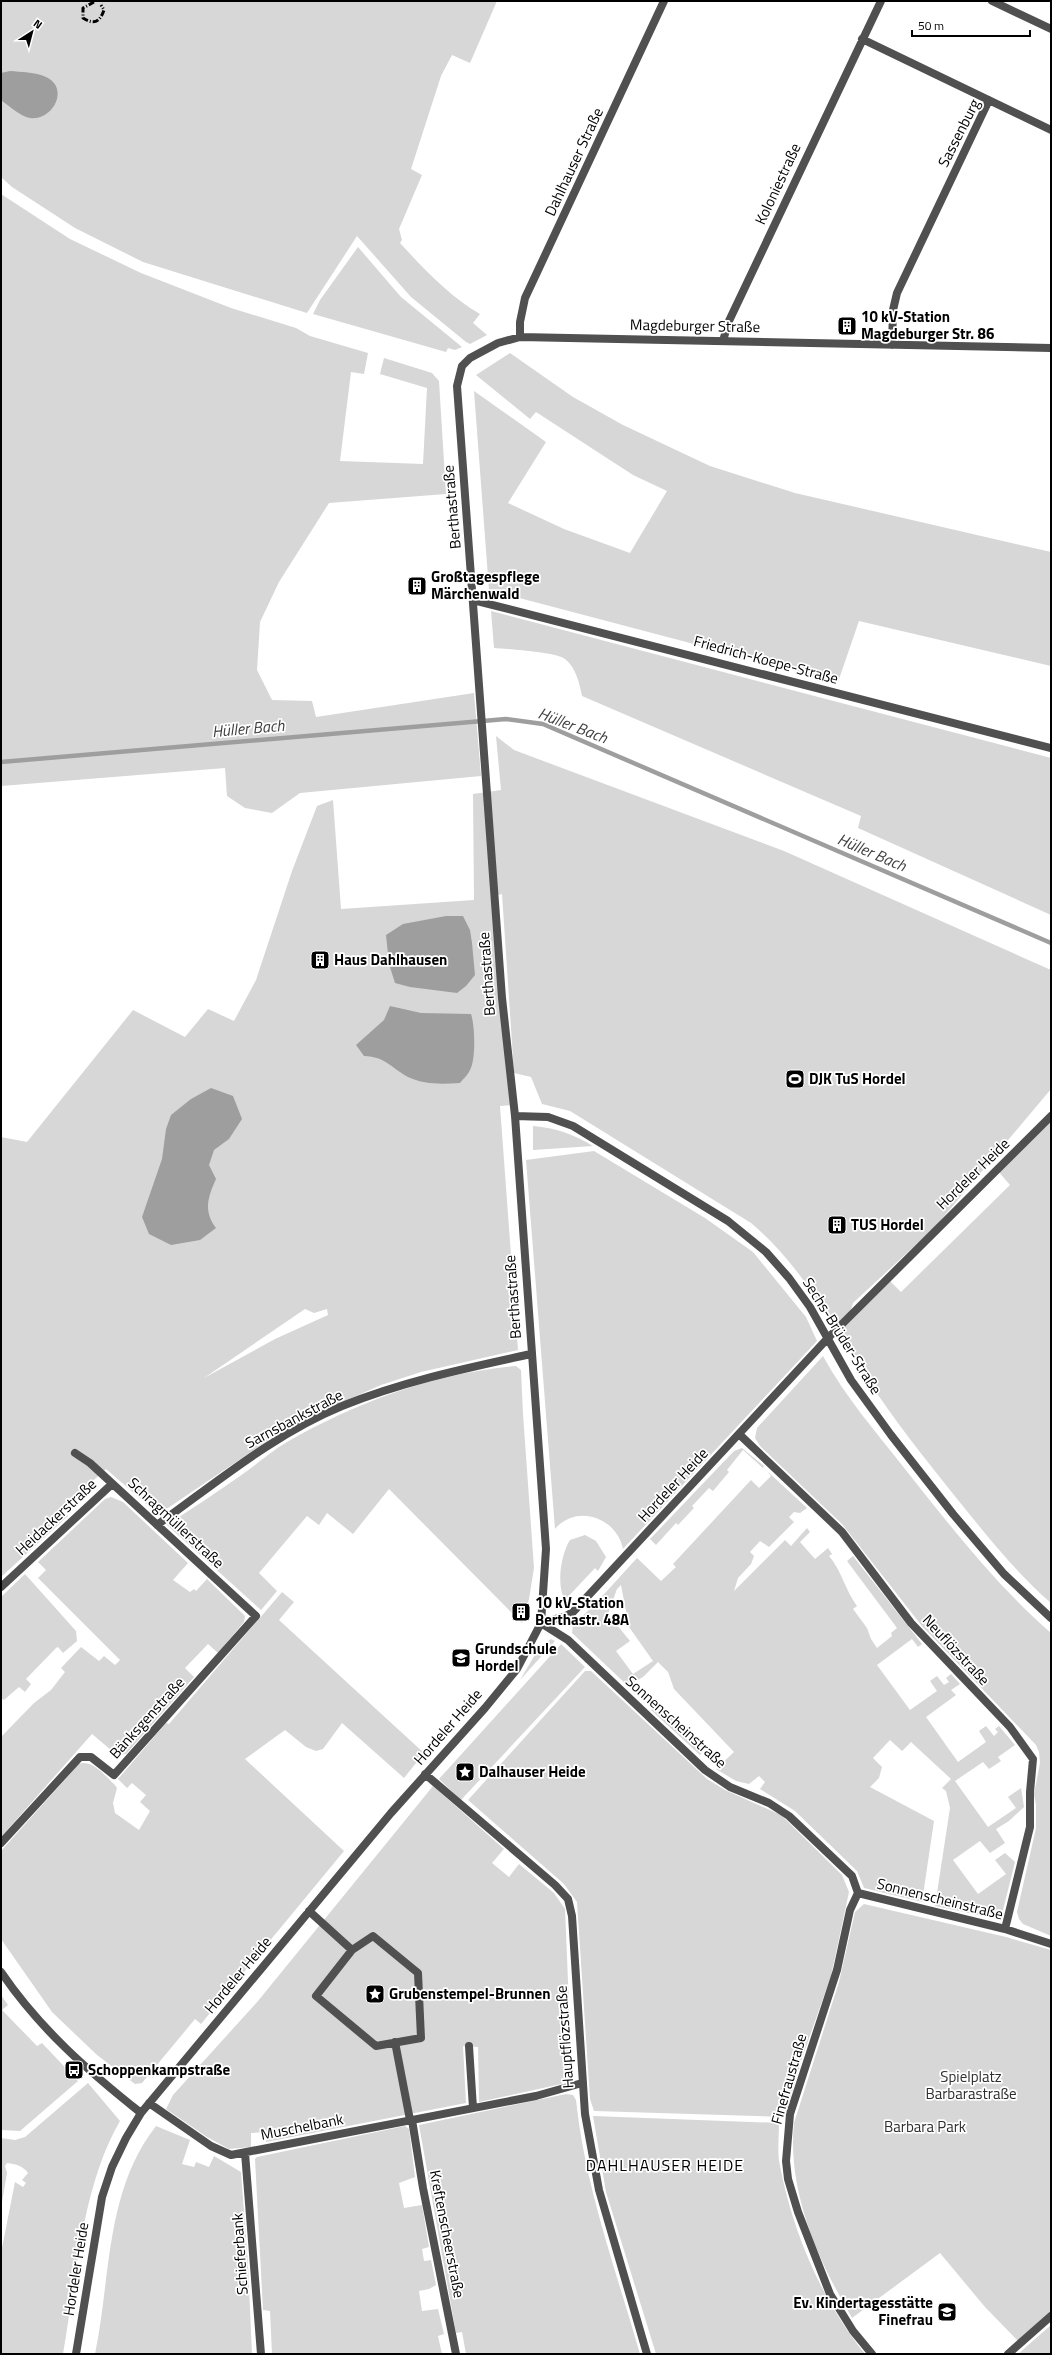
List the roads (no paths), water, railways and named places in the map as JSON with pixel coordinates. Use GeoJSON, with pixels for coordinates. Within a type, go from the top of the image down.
{"type":"FeatureCollection","features":[{"type":"Feature","properties":{"kind":"street","name":"Dahlhauser Straße"},"geometry":{"type":"LineString","coordinates":[[520,337],[520,322],[525,298],[664,1]]}},
{"type":"Feature","properties":{"kind":"street","name":"Koloniestraße"},"geometry":{"type":"LineString","coordinates":[[723,341],[728,322],[881,1]]}},
{"type":"Feature","properties":{"kind":"street"},"geometry":{"type":"LineString","coordinates":[[992,1],[1051,29]]}},
{"type":"Feature","properties":{"kind":"street"},"geometry":{"type":"LineString","coordinates":[[862,39],[989,100]]}},
{"type":"Feature","properties":{"kind":"street","name":"Sassenburg"},"geometry":{"type":"LineString","coordinates":[[892,345],[893,310],[897,293],[989,100],[1051,130]]}},
{"type":"Feature","properties":{"kind":"street","name":"Magdeburger Straße"},"geometry":{"type":"LineString","coordinates":[[498,343],[520,337],[1051,348]]}},
{"type":"Feature","properties":{"kind":"street","name":"Berthastraße"},"geometry":{"type":"LineString","coordinates":[[498,343],[470,358],[462,366],[457,386],[502,998],[515,1116],[546,1549],[542,1623]]}},
{"type":"Feature","properties":{"kind":"street","name":"Friedrich-Koepe-Straße"},"geometry":{"type":"LineString","coordinates":[[473,600],[1051,748]]}},
{"type":"Feature","properties":{"kind":"street","name":"Sechs-Brüder-Straße"},"geometry":{"type":"LineString","coordinates":[[515,1116],[548,1117],[573,1126],[728,1221],[766,1252],[784,1272],[810,1307],[862,1396],[953,1514],[1004,1574],[1051,1618]]}},
{"type":"Feature","properties":{"kind":"street","name":"Hordeler Heide"},"geometry":{"type":"LineString","coordinates":[[76,2354],[102,2197],[112,2167],[126,2138],[141,2113],[425,1774],[517,1669],[542,1623],[566,1616],[573,1612],[740,1435],[828,1338],[1051,1116]]}},
{"type":"Feature","properties":{"kind":"street","name":"Sarnsbankstraße"},"geometry":{"type":"LineString","coordinates":[[157,1525],[271,1444],[341,1407],[420,1379],[531,1354]]}},
{"type":"Feature","properties":{"kind":"street","name":"Neuflözstraße"},"geometry":{"type":"LineString","coordinates":[[740,1435],[842,1532],[911,1623],[1010,1727],[1033,1759],[1030,1792],[1030,1827],[1005,1929]]}},
{"type":"Feature","properties":{"kind":"street","name":"Schragmüllerstraße"},"geometry":{"type":"LineString","coordinates":[[75,1454],[90,1463],[256,1616]]}},
{"type":"Feature","properties":{"kind":"street","name":"Heidackerstraße"},"geometry":{"type":"LineString","coordinates":[[1,1587],[112,1484]]}},
{"type":"Feature","properties":{"kind":"street","name":"Bänksgenstraße"},"geometry":{"type":"LineString","coordinates":[[1,1843],[80,1757],[91,1757],[114,1775],[256,1616]]}},
{"type":"Feature","properties":{"kind":"street","name":"Sonnenscheinstraße"},"geometry":{"type":"LineString","coordinates":[[542,1623],[568,1640],[704,1770],[730,1787],[769,1803],[789,1816],[852,1876],[858,1893],[1005,1929],[1051,1944]]}},
{"type":"Feature","properties":{"kind":"street","name":"Hauptflözstraße"},"geometry":{"type":"LineString","coordinates":[[425,1774],[555,1885],[568,1899],[572,1916],[585,2114],[599,2190],[647,2354]]}},
{"type":"Feature","properties":{"kind":"street","name":"Finefraustraße"},"geometry":{"type":"LineString","coordinates":[[858,1893],[850,1910],[837,1970],[790,2114],[786,2160],[788,2179],[798,2212],[830,2294],[853,2331],[872,2354]]}},
{"type":"Feature","properties":{"kind":"street"},"geometry":{"type":"LineString","coordinates":[[309,1911],[352,1950]]}},
{"type":"Feature","properties":{"kind":"street"},"geometry":{"type":"LineString","coordinates":[[373,1936],[418,1973],[421,2038],[376,2046],[316,1996],[352,1950],[373,1936]]}},
{"type":"Feature","properties":{"kind":"street"},"geometry":{"type":"LineString","coordinates":[[1,1972],[13,1989],[50,2033],[80,2064],[141,2113]]}},
{"type":"Feature","properties":{"kind":"street","name":"Kreftenscheerstraße"},"geometry":{"type":"LineString","coordinates":[[395,2042],[456,2354]]}},
{"type":"Feature","properties":{"kind":"street"},"geometry":{"type":"LineString","coordinates":[[469,2046],[473,2108]]}},
{"type":"Feature","properties":{"kind":"street","name":"Muschelbank"},"geometry":{"type":"LineString","coordinates":[[149,2103],[212,2146],[231,2155],[536,2096],[582,2083]]}},
{"type":"Feature","properties":{"kind":"street","name":"Schieferbank"},"geometry":{"type":"LineString","coordinates":[[245,2153],[261,2354]]}},
{"type":"Feature","properties":{"kind":"street"},"geometry":{"type":"LineString","coordinates":[[1008,2354],[1051,2316]]}},
{"type":"Feature","properties":{"kind":"waterway","name":"Hüller Bach"},"geometry":{"type":"LineString","coordinates":[[1,762],[506,719],[543,724],[1051,943]]}},
{"type":"Feature","properties":{"kind":"railway"},"geometry":{"type":"LineString","coordinates":[[94,2],[83,8],[83,18],[93,22],[98,20],[104,10],[101,5]]}},
{"type":"Feature","properties":{"kind":"place","name":"10 kV-Station Magdeburger Str. 86"},"geometry":{"type":"Point","coordinates":[847,326]}},
{"type":"Feature","properties":{"kind":"place","name":"Großtagespflege Märchenwald"},"geometry":{"type":"Point","coordinates":[417,586]}},
{"type":"Feature","properties":{"kind":"place","name":"Haus Dahlhausen"},"geometry":{"type":"Point","coordinates":[320,960]}},
{"type":"Feature","properties":{"kind":"place","name":"DJK TuS Hordel"},"geometry":{"type":"Point","coordinates":[795,1079]}},
{"type":"Feature","properties":{"kind":"place","name":"TUS Hordel"},"geometry":{"type":"Point","coordinates":[837,1225]}},
{"type":"Feature","properties":{"kind":"place","name":"10 kV-Station Berthastr. 48A"},"geometry":{"type":"Point","coordinates":[521,1612]}},
{"type":"Feature","properties":{"kind":"place","name":"Grundschule Hordel"},"geometry":{"type":"Point","coordinates":[461,1658]}},
{"type":"Feature","properties":{"kind":"place","name":"Dalhauser Heide"},"geometry":{"type":"Point","coordinates":[465,1772]}},
{"type":"Feature","properties":{"kind":"place","name":"Grubenstempel-Brunnen"},"geometry":{"type":"Point","coordinates":[375,1994]}},
{"type":"Feature","properties":{"kind":"place","name":"Schoppenkampstraße"},"geometry":{"type":"Point","coordinates":[74,2070]}},
{"type":"Feature","properties":{"kind":"place","name":"Ev. Kindertagesstätte Finefrau"},"geometry":{"type":"Point","coordinates":[947,2312]}},
{"type":"Feature","properties":{"kind":"district","name":"DAHLHAUSER HEIDE"},"geometry":{"type":"Point","coordinates":[665,2165]}},
{"type":"Feature","properties":{"kind":"park label","name":"Spielplatz Barbarastraße"},"geometry":{"type":"Point","coordinates":[971,2086]}},
{"type":"Feature","properties":{"kind":"park label","name":"Barbara Park"},"geometry":{"type":"Point","coordinates":[925,2127]}}]}
